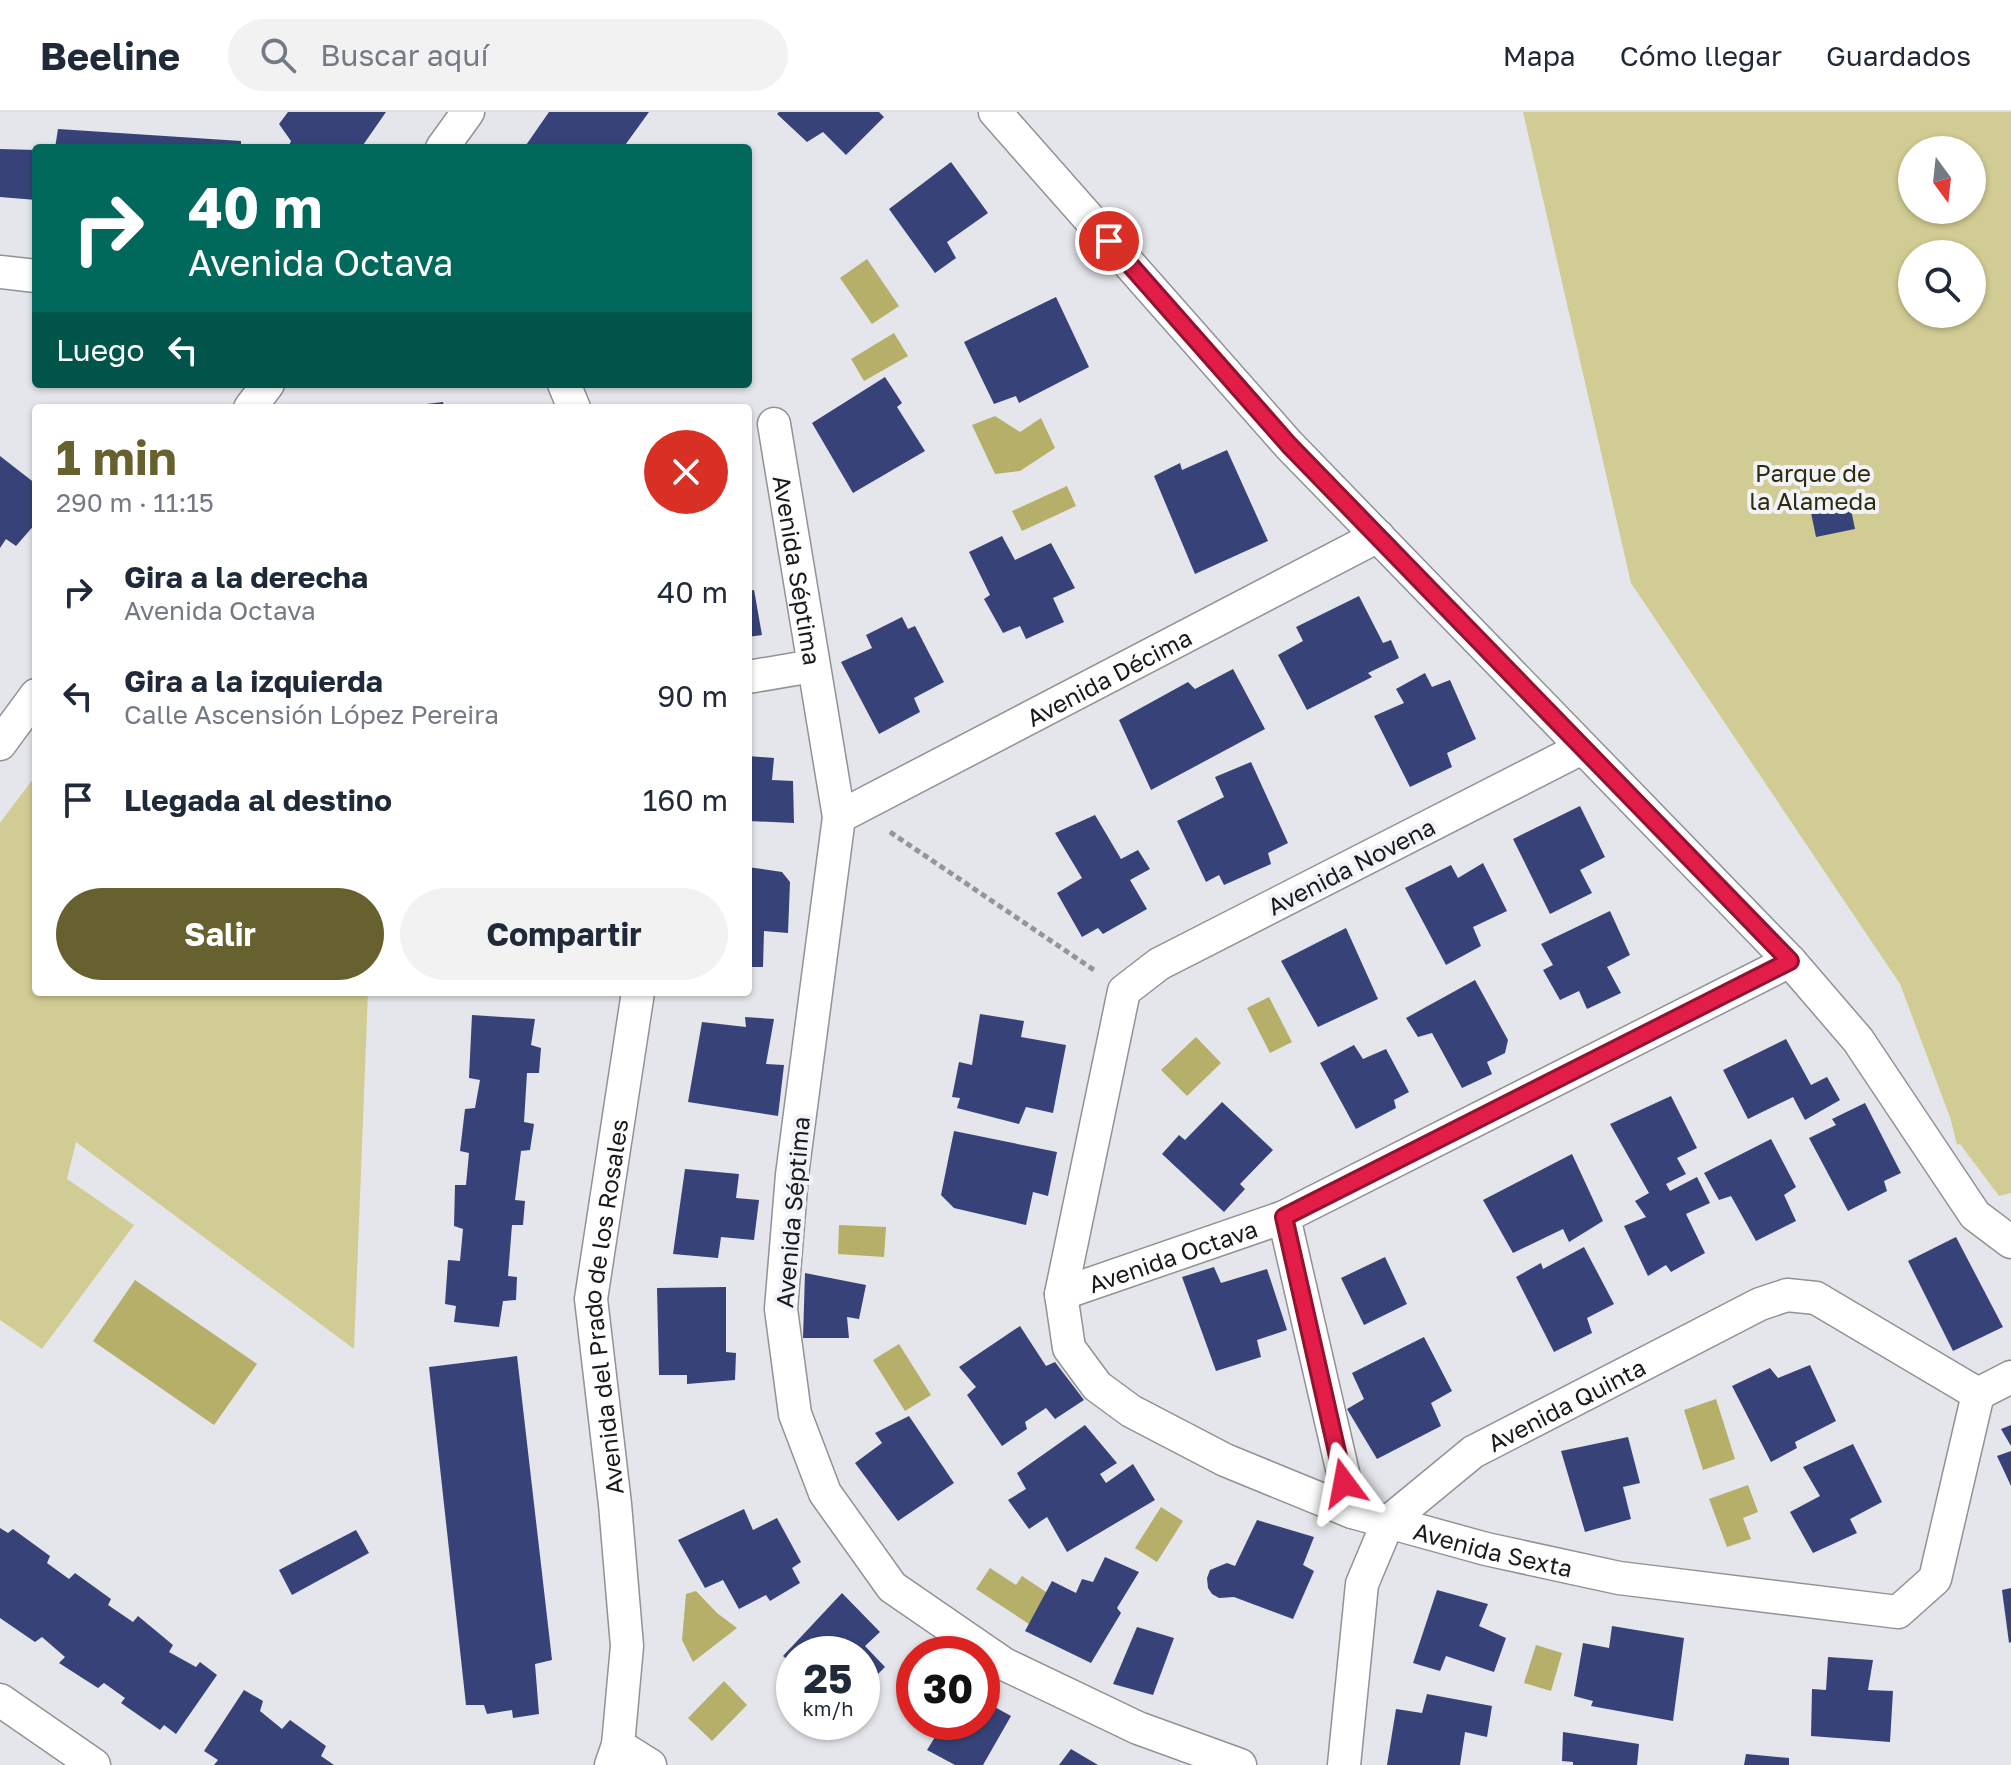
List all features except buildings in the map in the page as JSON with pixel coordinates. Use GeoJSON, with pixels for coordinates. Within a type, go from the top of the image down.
{"type":"FeatureCollection","features":[{"type":"Feature","properties":{"kind":"street"},"geometry":{"type":"LineString","coordinates":[[445,144],[468,112]]}},
{"type":"Feature","properties":{"kind":"street"},"geometry":{"type":"LineString","coordinates":[[995,112],[1289,445],[1790,961],[1858,1040],[1975,1215],[2011,1242]]}},
{"type":"Feature","properties":{"kind":"street"},"geometry":{"type":"LineString","coordinates":[[0,272],[32,276]]}},
{"type":"Feature","properties":{"kind":"street","name":"Avenida Séptima"},"geometry":{"type":"LineString","coordinates":[[774,424],[813,666],[848,813],[792,1175],[781,1309],[795,1414],[825,1493],[892,1587],[1004,1664],[1138,1728],[1240,1765]]}},
{"type":"Feature","properties":{"kind":"street","name":"Avenida Décima"},"geometry":{"type":"LineString","coordinates":[[848,813],[1378,536]]}},
{"type":"Feature","properties":{"kind":"street"},"geometry":{"type":"LineString","coordinates":[[752,676],[813,666]]}},
{"type":"Feature","properties":{"kind":"street"},"geometry":{"type":"LineString","coordinates":[[0,744],[32,700]]}},
{"type":"Feature","properties":{"kind":"street","name":"Avenida Novena"},"geometry":{"type":"LineString","coordinates":[[1124,991],[1159,964],[1582,748]]}},
{"type":"Feature","properties":{"kind":"street","name":"Avenida Octava"},"geometry":{"type":"LineString","coordinates":[[1061,1294],[1284,1217],[1790,961]]}},
{"type":"Feature","properties":{"kind":"street","name":"Avenida Sexta"},"geometry":{"type":"LineString","coordinates":[[1124,991],[1061,1294],[1069,1348],[1097,1386],[1131,1411],[1225,1460],[1352,1512],[1486,1549],[1619,1578],[1898,1612],[1935,1579],[1978,1394]]}},
{"type":"Feature","properties":{"kind":"street","name":"Avenida del Prado de los Rosales"},"geometry":{"type":"LineString","coordinates":[[615,1755],[627,1646],[615,1504],[591,1299],[637,996]]}},
{"type":"Feature","properties":{"kind":"street","name":"Avenida Octava"},"geometry":{"type":"LineString","coordinates":[[1284,1217],[1352,1512]]}},
{"type":"Feature","properties":{"kind":"street","name":"Avenida Quinta"},"geometry":{"type":"LineString","coordinates":[[1344,1765],[1362,1584],[1388,1522],[1473,1452],[1760,1304],[1787,1295],[1816,1298],[1978,1394]]}},
{"type":"Feature","properties":{"kind":"street"},"geometry":{"type":"LineString","coordinates":[[1978,1394],[2011,1377]]}},
{"type":"Feature","properties":{"kind":"street"},"geometry":{"type":"LineString","coordinates":[[0,1700],[94,1765]]}},
{"type":"Feature","properties":{"kind":"street"},"geometry":{"type":"LineString","coordinates":[[615,1755],[650,1765]]}},
{"type":"Feature","properties":{"kind":"path"},"geometry":{"type":"LineString","coordinates":[[848,813],[1124,991]]}},
{"type":"Feature","properties":{"kind":"green space","name":"Parque de la Alameda"},"geometry":{"type":"Polygon","coordinates":[[[1523,112],[2011,112],[2011,1193],[1999,1196],[1960,1144],[1957,1145],[1951,1120],[1900,984],[1631,583],[1523,112]]]}},
{"type":"Feature","properties":{"kind":"green space"},"geometry":{"type":"Polygon","coordinates":[[[32,780],[32,996],[368,996],[354,1349],[76,1142],[67,1179],[134,1225],[42,1349],[0,1320],[0,823],[32,780]]]}},
{"type":"Feature","properties":{"kind":"shaded area"},"geometry":{"type":"Polygon","coordinates":[[[867,259],[899,306],[872,324],[840,278],[867,259]]]}},
{"type":"Feature","properties":{"kind":"shaded area"},"geometry":{"type":"Polygon","coordinates":[[[894,333],[908,356],[864,381],[851,359],[894,333]]]}},
{"type":"Feature","properties":{"kind":"shaded area"},"geometry":{"type":"Polygon","coordinates":[[[995,416],[1020,432],[1041,418],[1055,448],[1020,471],[995,474],[972,425],[995,416]]]}},
{"type":"Feature","properties":{"kind":"shaded area"},"geometry":{"type":"Polygon","coordinates":[[[1067,486],[1076,506],[1022,531],[1012,511],[1067,486]]]}},
{"type":"Feature","properties":{"kind":"shaded area"},"geometry":{"type":"Polygon","coordinates":[[[1269,997],[1292,1042],[1270,1053],[1247,1008],[1269,997]]]}},
{"type":"Feature","properties":{"kind":"shaded area"},"geometry":{"type":"Polygon","coordinates":[[[1196,1037],[1221,1063],[1187,1096],[1161,1070],[1196,1037]]]}},
{"type":"Feature","properties":{"kind":"shaded area"},"geometry":{"type":"Polygon","coordinates":[[[839,1225],[886,1227],[884,1257],[838,1254],[839,1225]]]}},
{"type":"Feature","properties":{"kind":"shaded area"},"geometry":{"type":"Polygon","coordinates":[[[135,1280],[257,1364],[214,1425],[93,1341],[135,1280]]]}},
{"type":"Feature","properties":{"kind":"shaded area"},"geometry":{"type":"Polygon","coordinates":[[[899,1344],[931,1395],[905,1411],[873,1360],[899,1344]]]}},
{"type":"Feature","properties":{"kind":"shaded area"},"geometry":{"type":"Polygon","coordinates":[[[1716,1399],[1735,1459],[1703,1470],[1684,1410],[1716,1399]]]}},
{"type":"Feature","properties":{"kind":"shaded area"},"geometry":{"type":"Polygon","coordinates":[[[1748,1485],[1758,1512],[1743,1518],[1751,1539],[1727,1547],[1709,1499],[1748,1485]]]}},
{"type":"Feature","properties":{"kind":"shaded area"},"geometry":{"type":"Polygon","coordinates":[[[1161,1507],[1183,1521],[1157,1562],[1135,1548],[1161,1507]]]}},
{"type":"Feature","properties":{"kind":"shaded area"},"geometry":{"type":"Polygon","coordinates":[[[990,1568],[1016,1585],[1022,1576],[1049,1594],[1029,1624],[976,1589],[990,1568]]]}},
{"type":"Feature","properties":{"kind":"shaded area"},"geometry":{"type":"Polygon","coordinates":[[[696,1591],[737,1628],[693,1662],[682,1640],[686,1594],[696,1591]]]}},
{"type":"Feature","properties":{"kind":"shaded area"},"geometry":{"type":"Polygon","coordinates":[[[1536,1645],[1562,1653],[1551,1691],[1524,1683],[1536,1645]]]}},
{"type":"Feature","properties":{"kind":"shaded area"},"geometry":{"type":"Polygon","coordinates":[[[724,1681],[747,1705],[712,1741],[688,1718],[724,1681]]]}},
{"type":"Feature","properties":{"kind":"route"},"geometry":{"type":"LineString","coordinates":[[1109,241],[1289,445],[1790,961],[1284,1217],[1344,1483]]}}]}
